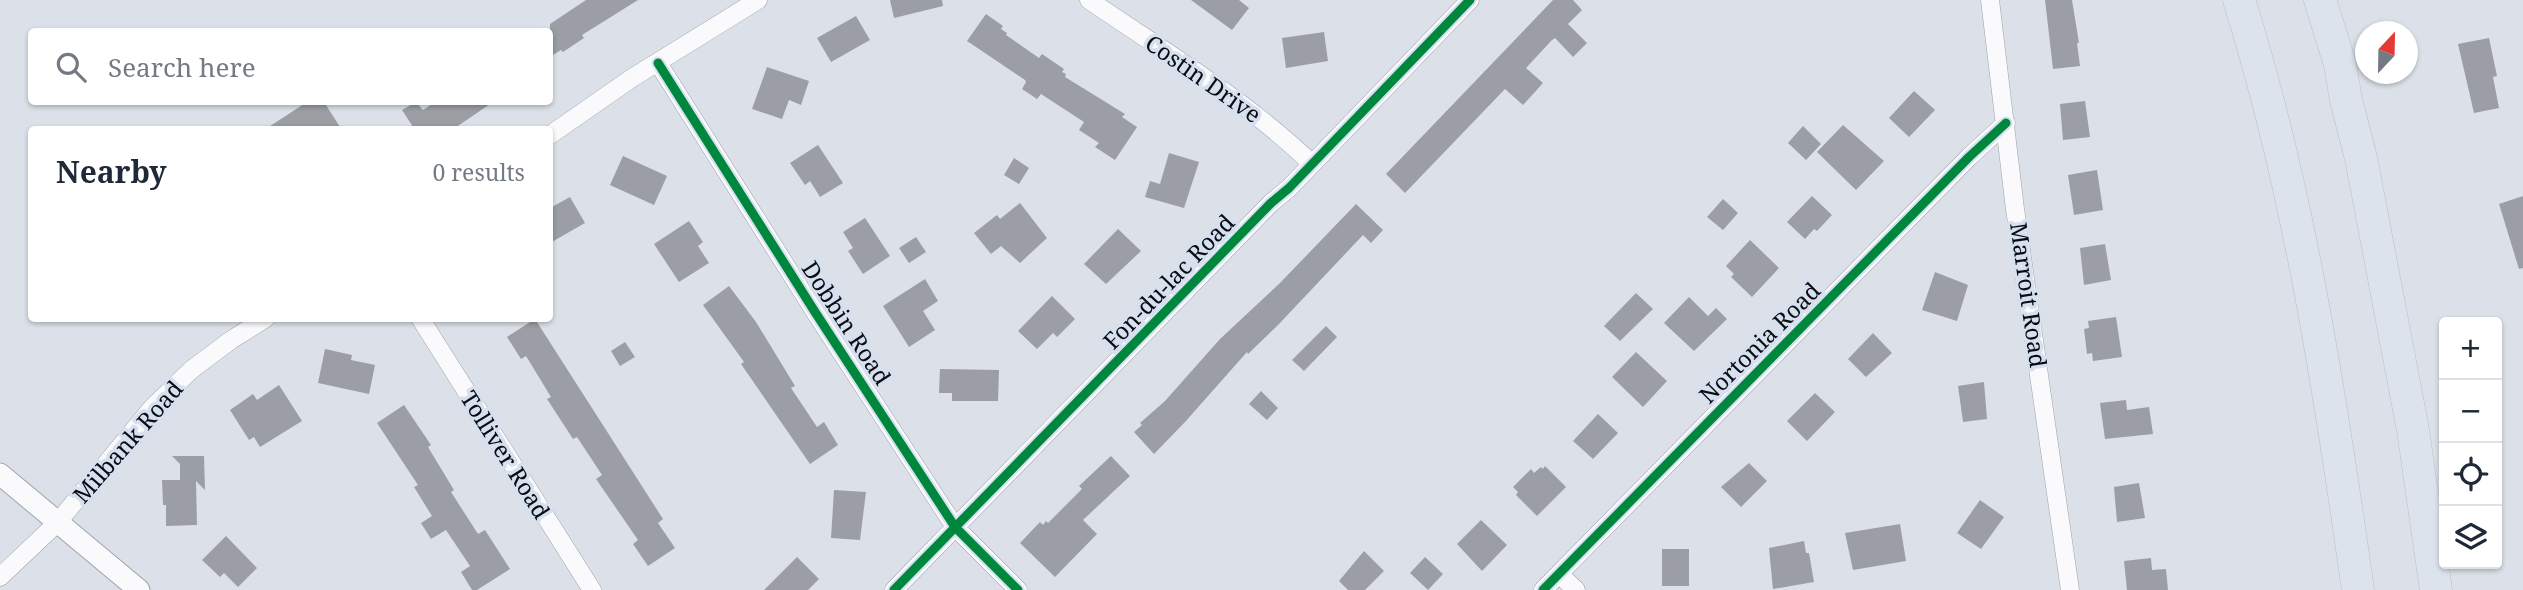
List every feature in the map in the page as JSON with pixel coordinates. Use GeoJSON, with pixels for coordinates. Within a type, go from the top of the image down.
{"type":"FeatureCollection","features":[{"type":"Feature","properties":{"kind":"highway"},"geometry":{"type":"LineString","coordinates":[[2239,0],[2265,82],[2271,117],[2287,175],[2337,442],[2358,590]]}},
{"type":"Feature","properties":{"kind":"highway"},"geometry":{"type":"LineString","coordinates":[[2320,0],[2340,64],[2361,158],[2413,430],[2436,590]]}},
{"type":"Feature","properties":{"kind":"street"},"geometry":{"type":"LineString","coordinates":[[553,133],[627,81],[758,0]]}},
{"type":"Feature","properties":{"kind":"street","name":"Costin Drive"},"geometry":{"type":"LineString","coordinates":[[1089,0],[1247,108],[1283,135],[1312,164]]}},
{"type":"Feature","properties":{"kind":"street","name":"Fon-du-lac Road"},"geometry":{"type":"LineString","coordinates":[[894,590],[1470,0]]}},
{"type":"Feature","properties":{"kind":"street","name":"Marroit Road"},"geometry":{"type":"LineString","coordinates":[[1990,0],[2015,209],[2070,590]]}},
{"type":"Feature","properties":{"kind":"street","name":"Dobbin Road"},"geometry":{"type":"LineString","coordinates":[[658,63],[955,527],[1018,590]]}},
{"type":"Feature","properties":{"kind":"street","name":"Nortonia Road"},"geometry":{"type":"LineString","coordinates":[[1543,590],[1969,157],[2006,123]]}},
{"type":"Feature","properties":{"kind":"street","name":"Milbank Road"},"geometry":{"type":"LineString","coordinates":[[0,577],[58,522],[152,408],[191,370],[259,322]]}},
{"type":"Feature","properties":{"kind":"street","name":"Tolliver Road"},"geometry":{"type":"LineString","coordinates":[[423,322],[592,590]]}},
{"type":"Feature","properties":{"kind":"street"},"geometry":{"type":"LineString","coordinates":[[0,474],[139,590]]}},
{"type":"Feature","properties":{"kind":"street"},"geometry":{"type":"LineString","coordinates":[[1559,574],[1576,590]]}},
{"type":"Feature","properties":{"kind":"building"},"geometry":{"type":"Polygon","coordinates":[[[586,0],[638,0],[582,35],[584,38],[563,52],[561,50],[553,55],[553,28],[550,28],[550,24],[586,0]]]}},
{"type":"Feature","properties":{"kind":"building"},"geometry":{"type":"Polygon","coordinates":[[[890,0],[942,0],[943,6],[894,18],[890,0]]]}},
{"type":"Feature","properties":{"kind":"building"},"geometry":{"type":"Polygon","coordinates":[[[1191,0],[1239,0],[1249,8],[1232,30],[1191,0]]]}},
{"type":"Feature","properties":{"kind":"building"},"geometry":{"type":"Polygon","coordinates":[[[1553,0],[1573,0],[1582,10],[1568,24],[1587,43],[1573,57],[1555,38],[1552,40],[1526,68],[1543,83],[1523,105],[1505,89],[1405,193],[1386,174],[1553,0]]]}},
{"type":"Feature","properties":{"kind":"building"},"geometry":{"type":"Polygon","coordinates":[[[2045,0],[2072,0],[2080,66],[2053,69],[2045,0]]]}},
{"type":"Feature","properties":{"kind":"building"},"geometry":{"type":"Polygon","coordinates":[[[986,14],[1003,26],[1001,29],[1006,35],[1039,58],[1042,54],[1064,69],[1062,72],[1066,74],[1065,77],[1125,114],[1122,117],[1137,127],[1115,160],[1095,147],[1099,143],[1079,130],[1084,122],[1041,94],[1037,99],[1022,89],[1025,80],[967,41],[986,14]]]}},
{"type":"Feature","properties":{"kind":"building"},"geometry":{"type":"Polygon","coordinates":[[[856,16],[870,40],[831,62],[817,38],[856,16]]]}},
{"type":"Feature","properties":{"kind":"building"},"geometry":{"type":"Polygon","coordinates":[[[1324,32],[1328,61],[1286,68],[1282,38],[1324,32]]]}},
{"type":"Feature","properties":{"kind":"building"},"geometry":{"type":"Polygon","coordinates":[[[2489,38],[2497,76],[2493,77],[2499,108],[2474,113],[2458,44],[2489,38]]]}},
{"type":"Feature","properties":{"kind":"building"},"geometry":{"type":"Polygon","coordinates":[[[767,67],[809,81],[801,105],[789,100],[782,119],[752,109],[767,67]]]}},
{"type":"Feature","properties":{"kind":"building"},"geometry":{"type":"Polygon","coordinates":[[[1914,91],[1935,110],[1909,137],[1889,118],[1914,91]]]}},
{"type":"Feature","properties":{"kind":"building"},"geometry":{"type":"Polygon","coordinates":[[[2085,101],[2090,137],[2063,140],[2060,104],[2085,101]]]}},
{"type":"Feature","properties":{"kind":"building"},"geometry":{"type":"Polygon","coordinates":[[[302,105],[326,105],[339,126],[270,126],[302,105]]]}},
{"type":"Feature","properties":{"kind":"building"},"geometry":{"type":"Polygon","coordinates":[[[411,105],[419,105],[423,110],[430,105],[489,105],[458,126],[412,126],[402,110],[411,105]]]}},
{"type":"Feature","properties":{"kind":"building"},"geometry":{"type":"Polygon","coordinates":[[[1843,125],[1884,161],[1856,190],[1817,152],[1843,125]]]}},
{"type":"Feature","properties":{"kind":"building"},"geometry":{"type":"Polygon","coordinates":[[[1803,126],[1821,144],[1806,160],[1788,143],[1803,126]]]}},
{"type":"Feature","properties":{"kind":"building"},"geometry":{"type":"Polygon","coordinates":[[[818,145],[843,183],[820,197],[810,181],[805,185],[790,163],[818,145]]]}},
{"type":"Feature","properties":{"kind":"building"},"geometry":{"type":"Polygon","coordinates":[[[1169,153],[1199,162],[1184,208],[1145,197],[1150,181],[1160,184],[1169,153]]]}},
{"type":"Feature","properties":{"kind":"building"},"geometry":{"type":"Polygon","coordinates":[[[623,156],[667,176],[654,205],[610,185],[623,156]]]}},
{"type":"Feature","properties":{"kind":"building"},"geometry":{"type":"Polygon","coordinates":[[[1014,158],[1029,168],[1019,184],[1004,175],[1014,158]]]}},
{"type":"Feature","properties":{"kind":"building"},"geometry":{"type":"Polygon","coordinates":[[[2097,170],[2103,210],[2074,215],[2068,175],[2097,170]]]}},
{"type":"Feature","properties":{"kind":"building"},"geometry":{"type":"Polygon","coordinates":[[[1812,196],[1832,215],[1805,239],[1787,222],[1812,196]]]}},
{"type":"Feature","properties":{"kind":"building"},"geometry":{"type":"Polygon","coordinates":[[[2523,196],[2523,268],[2519,269],[2499,204],[2523,196]]]}},
{"type":"Feature","properties":{"kind":"building"},"geometry":{"type":"Polygon","coordinates":[[[570,197],[585,223],[553,241],[553,206],[570,197]]]}},
{"type":"Feature","properties":{"kind":"building"},"geometry":{"type":"Polygon","coordinates":[[[1723,199],[1738,213],[1723,230],[1707,217],[1723,199]]]}},
{"type":"Feature","properties":{"kind":"building"},"geometry":{"type":"Polygon","coordinates":[[[1020,203],[1047,238],[1020,263],[1001,246],[991,254],[974,233],[997,215],[1000,219],[1020,203]]]}},
{"type":"Feature","properties":{"kind":"building"},"geometry":{"type":"Polygon","coordinates":[[[1356,204],[1383,230],[1371,243],[1363,235],[1279,324],[1248,354],[1247,352],[1154,454],[1134,432],[1142,425],[1140,423],[1165,401],[1220,339],[1280,283],[1356,204]]]}},
{"type":"Feature","properties":{"kind":"building"},"geometry":{"type":"Polygon","coordinates":[[[865,218],[890,256],[863,274],[848,251],[853,248],[843,232],[865,218]]]}},
{"type":"Feature","properties":{"kind":"building"},"geometry":{"type":"Polygon","coordinates":[[[689,221],[703,242],[698,246],[709,263],[679,282],[654,244],[689,221]]]}},
{"type":"Feature","properties":{"kind":"building"},"geometry":{"type":"Polygon","coordinates":[[[1118,229],[1141,251],[1106,284],[1084,264],[1118,229]]]}},
{"type":"Feature","properties":{"kind":"building"},"geometry":{"type":"Polygon","coordinates":[[[916,237],[926,252],[909,263],[899,248],[916,237]]]}},
{"type":"Feature","properties":{"kind":"building"},"geometry":{"type":"Polygon","coordinates":[[[1750,240],[1779,268],[1752,297],[1731,277],[1734,274],[1726,266],[1750,240]]]}},
{"type":"Feature","properties":{"kind":"building"},"geometry":{"type":"Polygon","coordinates":[[[2105,244],[2111,280],[2084,285],[2080,248],[2105,244]]]}},
{"type":"Feature","properties":{"kind":"building"},"geometry":{"type":"Polygon","coordinates":[[[1935,272],[1968,285],[1957,321],[1922,310],[1935,272]]]}},
{"type":"Feature","properties":{"kind":"building"},"geometry":{"type":"Polygon","coordinates":[[[925,279],[938,301],[923,311],[935,330],[909,347],[883,306],[925,279]]]}},
{"type":"Feature","properties":{"kind":"building"},"geometry":{"type":"Polygon","coordinates":[[[729,286],[756,322],[795,386],[791,388],[817,427],[824,422],[838,445],[810,464],[741,364],[744,362],[703,305],[729,286]]]}},
{"type":"Feature","properties":{"kind":"building"},"geometry":{"type":"Polygon","coordinates":[[[1636,293],[1653,309],[1620,341],[1604,326],[1636,293]]]}},
{"type":"Feature","properties":{"kind":"building"},"geometry":{"type":"Polygon","coordinates":[[[1052,296],[1075,319],[1057,337],[1053,333],[1037,349],[1018,331],[1052,296]]]}},
{"type":"Feature","properties":{"kind":"building"},"geometry":{"type":"Polygon","coordinates":[[[1689,297],[1708,316],[1716,308],[1727,319],[1694,351],[1664,323],[1689,297]]]}},
{"type":"Feature","properties":{"kind":"building"},"geometry":{"type":"Polygon","coordinates":[[[2116,317],[2122,357],[2093,361],[2092,353],[2087,354],[2084,329],[2089,328],[2088,321],[2116,317]]]}},
{"type":"Feature","properties":{"kind":"building"},"geometry":{"type":"Polygon","coordinates":[[[530,322],[537,322],[663,519],[658,523],[675,548],[648,566],[633,544],[638,540],[596,479],[602,475],[577,437],[573,439],[547,399],[551,397],[526,356],[521,359],[507,337],[530,322]]]}},
{"type":"Feature","properties":{"kind":"building"},"geometry":{"type":"Polygon","coordinates":[[[1326,326],[1337,337],[1304,371],[1292,360],[1326,326]]]}},
{"type":"Feature","properties":{"kind":"building"},"geometry":{"type":"Polygon","coordinates":[[[1873,333],[1892,353],[1866,377],[1848,359],[1873,333]]]}},
{"type":"Feature","properties":{"kind":"building"},"geometry":{"type":"Polygon","coordinates":[[[625,342],[635,357],[620,366],[611,351],[625,342]]]}},
{"type":"Feature","properties":{"kind":"building"},"geometry":{"type":"Polygon","coordinates":[[[325,349],[352,355],[351,360],[375,365],[369,394],[318,383],[325,349]]]}},
{"type":"Feature","properties":{"kind":"building"},"geometry":{"type":"Polygon","coordinates":[[[1636,352],[1667,381],[1643,407],[1612,377],[1636,352]]]}},
{"type":"Feature","properties":{"kind":"building"},"geometry":{"type":"Polygon","coordinates":[[[940,369],[999,370],[998,401],[952,401],[952,393],[939,393],[940,369]]]}},
{"type":"Feature","properties":{"kind":"building"},"geometry":{"type":"Polygon","coordinates":[[[1984,382],[1987,419],[1963,422],[1958,386],[1984,382]]]}},
{"type":"Feature","properties":{"kind":"building"},"geometry":{"type":"Polygon","coordinates":[[[279,385],[302,421],[260,447],[254,437],[249,440],[230,410],[253,394],[257,400],[279,385]]]}},
{"type":"Feature","properties":{"kind":"building"},"geometry":{"type":"Polygon","coordinates":[[[1261,391],[1278,408],[1267,420],[1249,404],[1261,391]]]}},
{"type":"Feature","properties":{"kind":"building"},"geometry":{"type":"Polygon","coordinates":[[[1815,393],[1835,412],[1807,441],[1787,421],[1815,393]]]}},
{"type":"Feature","properties":{"kind":"building"},"geometry":{"type":"Polygon","coordinates":[[[2126,400],[2127,410],[2149,407],[2153,434],[2105,439],[2100,403],[2126,400]]]}},
{"type":"Feature","properties":{"kind":"building"},"geometry":{"type":"Polygon","coordinates":[[[404,405],[431,445],[428,447],[454,490],[451,492],[478,534],[485,530],[510,569],[477,590],[472,590],[461,572],[470,566],[446,530],[431,539],[421,523],[432,516],[414,487],[418,485],[377,423],[404,405]]]}},
{"type":"Feature","properties":{"kind":"building"},"geometry":{"type":"Polygon","coordinates":[[[1598,414],[1618,433],[1593,459],[1573,441],[1598,414]]]}},
{"type":"Feature","properties":{"kind":"building"},"geometry":{"type":"Polygon","coordinates":[[[172,456],[204,456],[205,490],[196,481],[197,525],[166,526],[162,480],[180,480],[180,464],[172,456]]]}},
{"type":"Feature","properties":{"kind":"building"},"geometry":{"type":"Polygon","coordinates":[[[1111,456],[1130,476],[1083,520],[1097,534],[1055,577],[1020,543],[1040,522],[1043,525],[1046,521],[1048,523],[1082,489],[1079,486],[1111,456]]]}},
{"type":"Feature","properties":{"kind":"building"},"geometry":{"type":"Polygon","coordinates":[[[1749,463],[1767,481],[1741,507],[1721,487],[1749,463]]]}},
{"type":"Feature","properties":{"kind":"building"},"geometry":{"type":"Polygon","coordinates":[[[1545,466],[1566,487],[1537,516],[1516,495],[1518,492],[1513,487],[1531,469],[1534,473],[1545,466]]]}},
{"type":"Feature","properties":{"kind":"building"},"geometry":{"type":"Polygon","coordinates":[[[2139,483],[2145,518],[2117,522],[2114,487],[2139,483]]]}},
{"type":"Feature","properties":{"kind":"building"},"geometry":{"type":"Polygon","coordinates":[[[834,490],[866,492],[860,540],[831,538],[834,490]]]}},
{"type":"Feature","properties":{"kind":"building"},"geometry":{"type":"Polygon","coordinates":[[[1980,500],[2004,517],[1981,549],[1957,533],[1980,500]]]}},
{"type":"Feature","properties":{"kind":"building"},"geometry":{"type":"Polygon","coordinates":[[[1481,520],[1507,545],[1482,571],[1457,544],[1481,520]]]}},
{"type":"Feature","properties":{"kind":"building"},"geometry":{"type":"Polygon","coordinates":[[[1900,524],[1906,561],[1853,570],[1845,533],[1900,524]]]}},
{"type":"Feature","properties":{"kind":"building"},"geometry":{"type":"Polygon","coordinates":[[[226,536],[257,568],[238,587],[224,573],[220,577],[202,560],[226,536]]]}},
{"type":"Feature","properties":{"kind":"building"},"geometry":{"type":"Polygon","coordinates":[[[1804,541],[1814,582],[1773,589],[1769,548],[1804,541]]]}},
{"type":"Feature","properties":{"kind":"building"},"geometry":{"type":"Polygon","coordinates":[[[1662,549],[1689,549],[1689,586],[1662,586],[1662,549]]]}},
{"type":"Feature","properties":{"kind":"building"},"geometry":{"type":"Polygon","coordinates":[[[1364,551],[1384,571],[1365,590],[1348,590],[1339,581],[1364,551]]]}},
{"type":"Feature","properties":{"kind":"building"},"geometry":{"type":"Polygon","coordinates":[[[797,557],[819,579],[808,590],[764,590],[797,557]]]}},
{"type":"Feature","properties":{"kind":"building"},"geometry":{"type":"Polygon","coordinates":[[[1425,557],[1443,574],[1428,590],[1410,573],[1425,557]]]}},
{"type":"Feature","properties":{"kind":"building"},"geometry":{"type":"Polygon","coordinates":[[[2151,558],[2152,570],[2166,569],[2168,590],[2127,590],[2124,561],[2151,558]]]}},
{"type":"Feature","properties":{"kind":"cycle path"},"geometry":{"type":"LineString","coordinates":[[894,590],[1470,0]]}},
{"type":"Feature","properties":{"kind":"cycle path"},"geometry":{"type":"LineString","coordinates":[[658,63],[955,527],[1018,590]]}},
{"type":"Feature","properties":{"kind":"cycle path"},"geometry":{"type":"LineString","coordinates":[[1543,590],[1969,157],[2006,123]]}}]}
